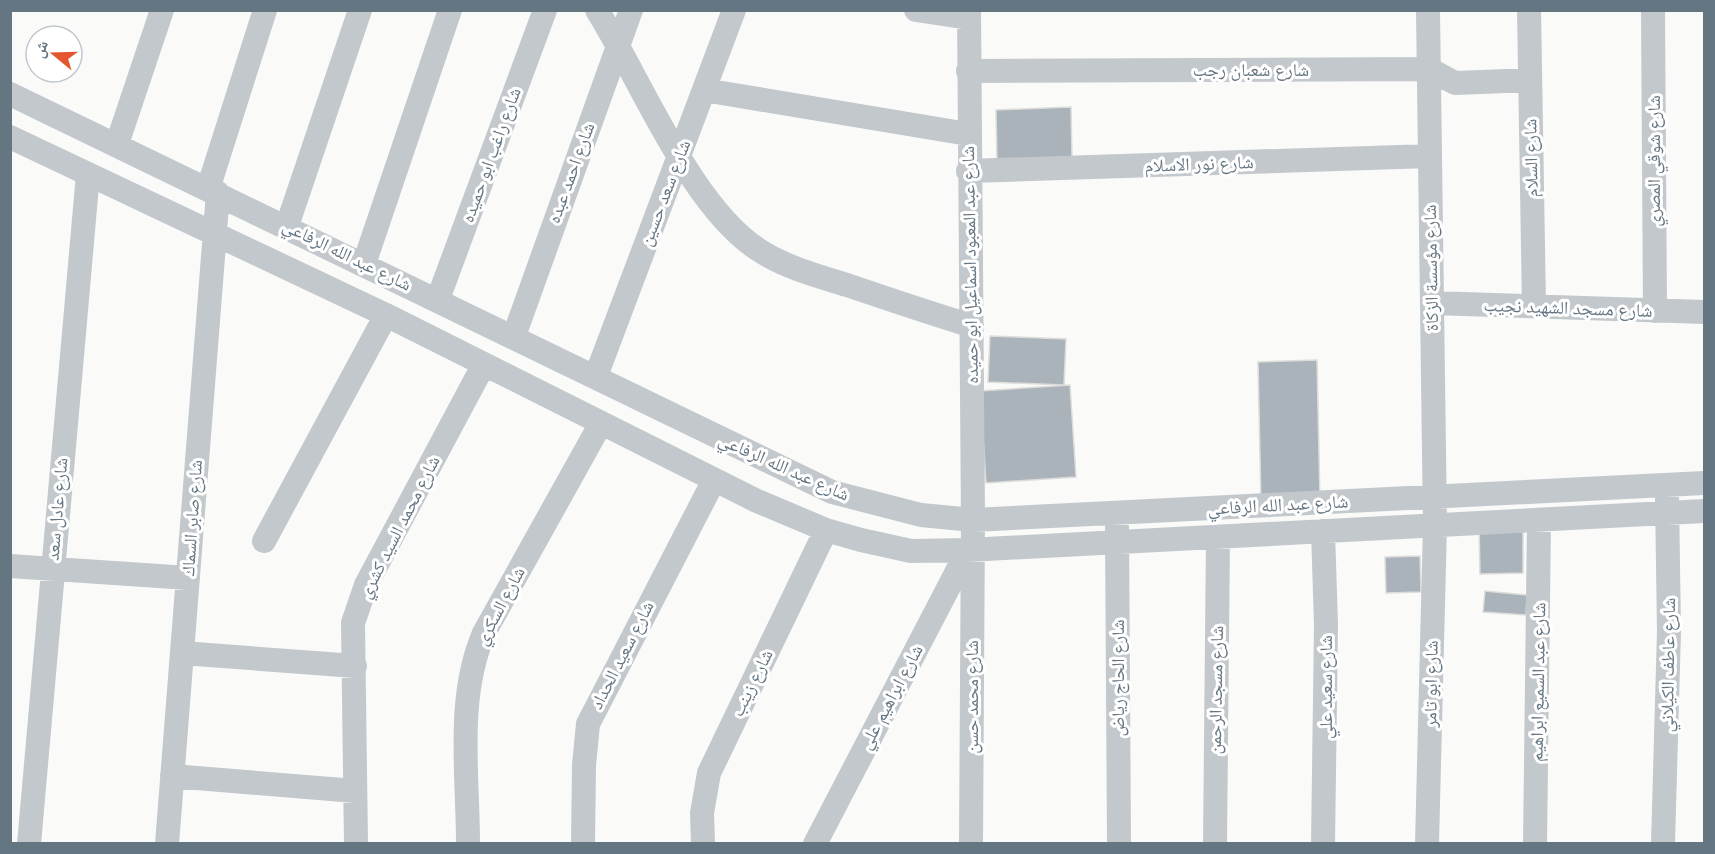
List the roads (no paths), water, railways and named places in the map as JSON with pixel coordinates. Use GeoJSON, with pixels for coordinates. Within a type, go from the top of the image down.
{"type":"FeatureCollection","features":[{"type":"Feature","properties":{"kind":"street"},"geometry":{"type":"LineString","coordinates":[[117,144],[162,10]]}},
{"type":"Feature","properties":{"kind":"street","name":"شارع صابر السماك"},"geometry":{"type":"LineString","coordinates":[[167,843],[214,236],[213,191],[265,10]]}},
{"type":"Feature","properties":{"kind":"street"},"geometry":{"type":"LineString","coordinates":[[287,226],[360,10]]}},
{"type":"Feature","properties":{"kind":"street"},"geometry":{"type":"LineString","coordinates":[[364,264],[450,10]]}},
{"type":"Feature","properties":{"kind":"street","name":"شارع راغب ابو حميده"},"geometry":{"type":"LineString","coordinates":[[438,300],[545,10]]}},
{"type":"Feature","properties":{"kind":"street"},"geometry":{"type":"LineString","coordinates":[[597,10],[679,157],[737,233],[762,252],[801,270],[972,326]]}},
{"type":"Feature","properties":{"kind":"street","name":"شارع احمد عبده"},"geometry":{"type":"LineString","coordinates":[[514,336],[631,10]]}},
{"type":"Feature","properties":{"kind":"street","name":"شارع سعد حسين"},"geometry":{"type":"LineString","coordinates":[[596,376],[734,10]]}},
{"type":"Feature","properties":{"kind":"street"},"geometry":{"type":"LineString","coordinates":[[916,10],[969,14]]}},
{"type":"Feature","properties":{"kind":"street","name":"شارع مؤسسة الزكاة"},"geometry":{"type":"LineString","coordinates":[[1428,10],[1435,525]]}},
{"type":"Feature","properties":{"kind":"street","name":"شارع السلام"},"geometry":{"type":"LineString","coordinates":[[1529,10],[1533,306]]}},
{"type":"Feature","properties":{"kind":"street","name":"شارع شوقي المصري"},"geometry":{"type":"LineString","coordinates":[[1653,10],[1655,311]]}},
{"type":"Feature","properties":{"kind":"street","name":"شارع عبد المعبود اسماعيل ابو حميده"},"geometry":{"type":"LineString","coordinates":[[969,14],[968,171],[973,520],[970,550]]}},
{"type":"Feature","properties":{"kind":"street","name":"شارع شعبان رجب"},"geometry":{"type":"LineString","coordinates":[[969,71],[1429,69],[1455,83],[1530,80]]}},
{"type":"Feature","properties":{"kind":"street"},"geometry":{"type":"LineString","coordinates":[[704,90],[968,135]]}},
{"type":"Feature","properties":{"kind":"street","name":"شارع عبد الله الرفاعي"},"geometry":{"type":"LineString","coordinates":[[10,94],[514,336],[831,492],[921,515],[973,520],[1704,483]]}},
{"type":"Feature","properties":{"kind":"street","name":"شارع عبد الله الرفاعي"},"geometry":{"type":"LineString","coordinates":[[10,137],[214,236],[386,315],[714,480],[826,530],[911,551],[970,550],[1704,511]]}},
{"type":"Feature","properties":{"kind":"street","name":"شارع نور الاسلام"},"geometry":{"type":"LineString","coordinates":[[968,171],[1430,156]]}},
{"type":"Feature","properties":{"kind":"street","name":"شارع عادل سعد"},"geometry":{"type":"LineString","coordinates":[[29,843],[51,568],[88,174]]}},
{"type":"Feature","properties":{"kind":"street","name":"شارع مسجد الشهيد نجيب"},"geometry":{"type":"LineString","coordinates":[[1432,303],[1704,312]]}},
{"type":"Feature","properties":{"kind":"street"},"geometry":{"type":"LineString","coordinates":[[264,541],[386,315]]}},
{"type":"Feature","properties":{"kind":"street","name":"شارع محمد السيد كشري"},"geometry":{"type":"LineString","coordinates":[[356,843],[353,623],[366,585],[484,364]]}},
{"type":"Feature","properties":{"kind":"street","name":"شارع السكري"},"geometry":{"type":"LineString","coordinates":[[468,843],[467,705],[474,656],[484,633],[601,423]]}},
{"type":"Feature","properties":{"kind":"street","name":"شارع سعيد الحداد"},"geometry":{"type":"LineString","coordinates":[[583,843],[584,765],[588,724],[714,480]]}},
{"type":"Feature","properties":{"kind":"street","name":"شارع عاطف الكيلاني"},"geometry":{"type":"LineString","coordinates":[[1663,843],[1670,631],[1667,486]]}},
{"type":"Feature","properties":{"kind":"street","name":"شارع الحاج رياض"},"geometry":{"type":"LineString","coordinates":[[1116,513],[1119,843]]}},
{"type":"Feature","properties":{"kind":"street","name":"شارع عبد السميع ابراهيم"},"geometry":{"type":"LineString","coordinates":[[1535,843],[1539,520]]}},
{"type":"Feature","properties":{"kind":"street","name":"شارع ابو تامر"},"geometry":{"type":"LineString","coordinates":[[1427,843],[1435,525]]}},
{"type":"Feature","properties":{"kind":"street","name":"شارع زينب"},"geometry":{"type":"LineString","coordinates":[[703,843],[702,813],[709,773],[826,530]]}},
{"type":"Feature","properties":{"kind":"street","name":"شارع سعيد علي"},"geometry":{"type":"LineString","coordinates":[[1323,531],[1326,625],[1323,843]]}},
{"type":"Feature","properties":{"kind":"street","name":"شارع مسجد الرحمن"},"geometry":{"type":"LineString","coordinates":[[1215,843],[1218,537]]}},
{"type":"Feature","properties":{"kind":"street","name":"شارع ابراهيم علي"},"geometry":{"type":"LineString","coordinates":[[815,843],[970,550]]}},
{"type":"Feature","properties":{"kind":"street","name":"شارع محمد حسن"},"geometry":{"type":"LineString","coordinates":[[970,550],[971,843]]}},
{"type":"Feature","properties":{"kind":"street"},"geometry":{"type":"LineString","coordinates":[[10,566],[188,578]]}},
{"type":"Feature","properties":{"kind":"street"},"geometry":{"type":"LineString","coordinates":[[182,653],[355,666]]}},
{"type":"Feature","properties":{"kind":"street"},"geometry":{"type":"LineString","coordinates":[[172,776],[355,791]]}}]}
